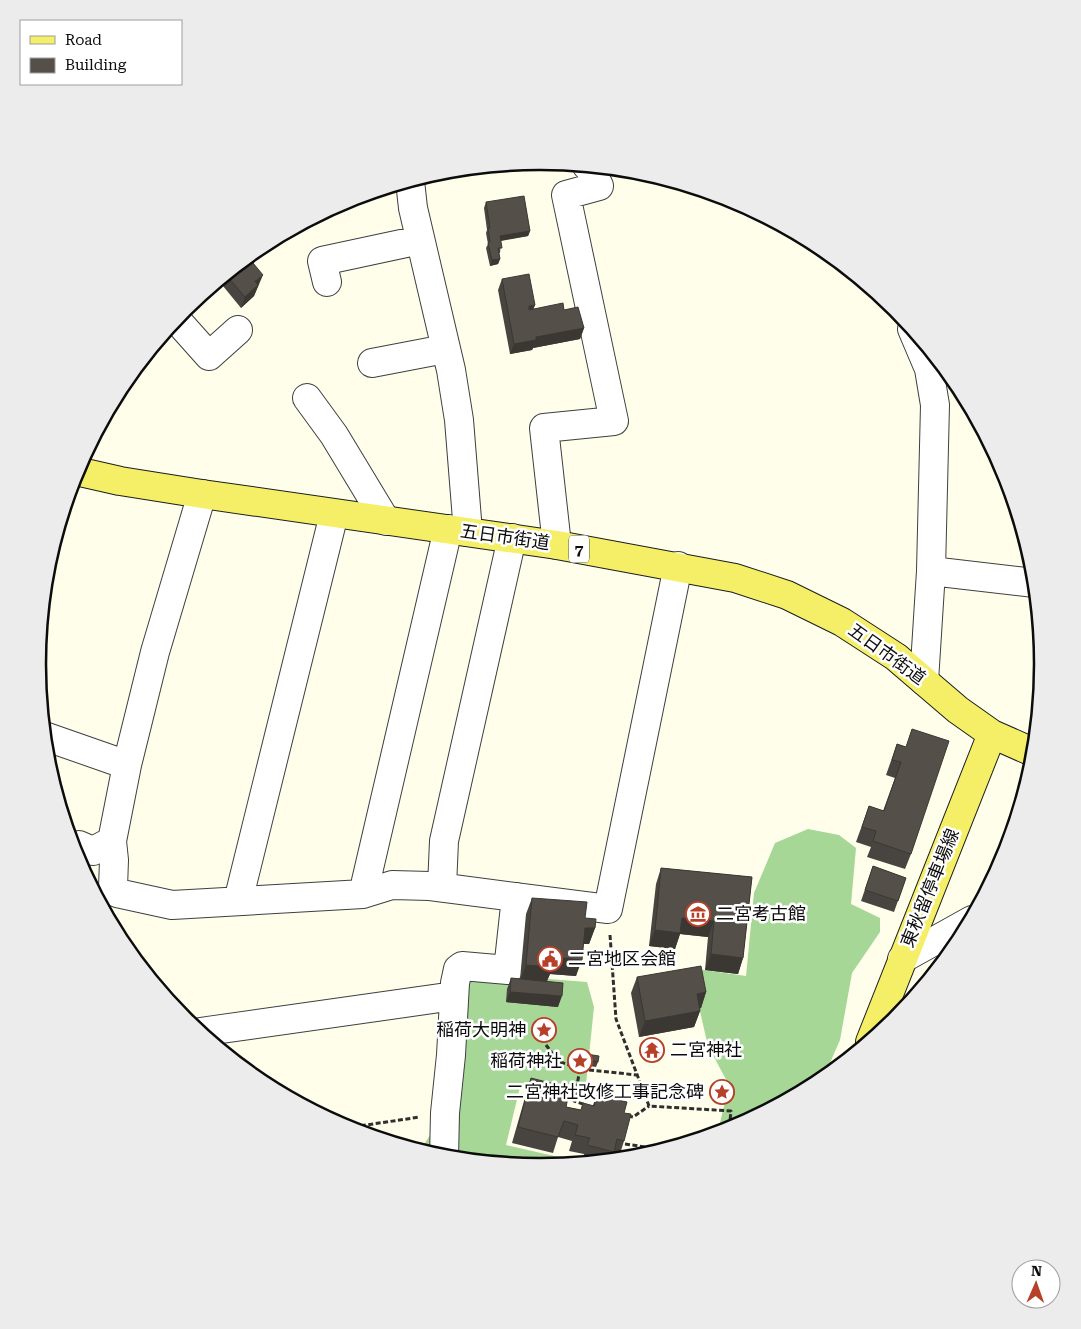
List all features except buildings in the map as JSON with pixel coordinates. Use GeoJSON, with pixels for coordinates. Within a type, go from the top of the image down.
{"type":"FeatureCollection","features":[{"type":"Feature","properties":{"kind":"main road","name":"五日市街道"},"geometry":{"type":"LineString","coordinates":[[85,472],[120,481],[202,494],[557,545],[735,578],[787,595],[842,622],[896,657],[958,710],[992,734],[1027,750]]}},
{"type":"Feature","properties":{"kind":"main road","name":"東秋留停車場線"},"geometry":{"type":"LineString","coordinates":[[876,1027],[992,734]]}},
{"type":"Feature","properties":{"kind":"street"},"geometry":{"type":"LineString","coordinates":[[557,545],[544,428],[614,421],[566,195],[599,186],[593,173]]}},
{"type":"Feature","properties":{"kind":"street"},"geometry":{"type":"LineString","coordinates":[[363,894],[458,530],[460,420],[446,349],[413,208],[411,188]]}},
{"type":"Feature","properties":{"kind":"street"},"geometry":{"type":"LineString","coordinates":[[327,282],[322,261],[420,240]]}},
{"type":"Feature","properties":{"kind":"street"},"geometry":{"type":"LineString","coordinates":[[182,325],[209,356],[238,330]]}},
{"type":"Feature","properties":{"kind":"street"},"geometry":{"type":"LineString","coordinates":[[372,363],[446,349]]}},
{"type":"Feature","properties":{"kind":"street"},"geometry":{"type":"LineString","coordinates":[[921,349],[929,369],[936,405],[931,570],[924,681]]}},
{"type":"Feature","properties":{"kind":"street"},"geometry":{"type":"LineString","coordinates":[[307,398],[334,434],[386,521]]}},
{"type":"Feature","properties":{"kind":"street"},"geometry":{"type":"LineString","coordinates":[[202,494],[155,652],[127,765],[112,841],[114,888],[118,893],[172,905],[363,894],[392,885],[442,887],[608,909],[678,566]]}},
{"type":"Feature","properties":{"kind":"street"},"geometry":{"type":"LineString","coordinates":[[238,901],[334,514]]}},
{"type":"Feature","properties":{"kind":"street"},"geometry":{"type":"LineString","coordinates":[[442,887],[444,841],[512,538]]}},
{"type":"Feature","properties":{"kind":"street"},"geometry":{"type":"LineString","coordinates":[[931,570],[1028,582]]}},
{"type":"Feature","properties":{"kind":"street"},"geometry":{"type":"LineString","coordinates":[[52,739],[127,765]]}},
{"type":"Feature","properties":{"kind":"street"},"geometry":{"type":"LineString","coordinates":[[82,849],[94,851],[112,841]]}},
{"type":"Feature","properties":{"kind":"street"},"geometry":{"type":"LineString","coordinates":[[444,1149],[445,1113],[451,1055],[455,983],[458,969],[462,966],[508,970],[516,897]]}},
{"type":"Feature","properties":{"kind":"street"},"geometry":{"type":"LineString","coordinates":[[902,959],[959,927]]}},
{"type":"Feature","properties":{"kind":"street"},"geometry":{"type":"LineString","coordinates":[[216,1037],[454,996]]}},
{"type":"Feature","properties":{"kind":"path"},"geometry":{"type":"LineString","coordinates":[[608,909],[616,1019],[649,1106]]}},
{"type":"Feature","properties":{"kind":"path"},"geometry":{"type":"LineString","coordinates":[[546,1045],[558,1061],[580,1069],[637,1075]]}},
{"type":"Feature","properties":{"kind":"path"},"geometry":{"type":"LineString","coordinates":[[580,1069],[574,1101],[591,1106]]}},
{"type":"Feature","properties":{"kind":"path"},"geometry":{"type":"LineString","coordinates":[[625,1115],[633,1117],[649,1106],[731,1111],[730,1121]]}},
{"type":"Feature","properties":{"kind":"path"},"geometry":{"type":"LineString","coordinates":[[363,1125],[445,1113]]}},
{"type":"Feature","properties":{"kind":"path"},"geometry":{"type":"LineString","coordinates":[[626,1144],[646,1147]]}},
{"type":"Feature","properties":{"kind":"green space"},"geometry":{"type":"Polygon","coordinates":[[[808,829],[839,835],[856,848],[851,904],[880,918],[880,932],[852,973],[840,1040],[829,1065],[788,1093],[719,1125],[729,1085],[708,1046],[690,968],[746,976],[754,893],[775,843],[808,829]]]}},
{"type":"Feature","properties":{"kind":"green space"},"geometry":{"type":"Polygon","coordinates":[[[471,973],[587,982],[594,1007],[585,1094],[565,1097],[520,1087],[506,1145],[564,1158],[508,1158],[476,1155],[424,1145],[452,1100],[471,973]]]}},
{"type":"Feature","properties":{"kind":"place","name":"二宮考古館"},"geometry":{"type":"Point","coordinates":[698,914]}},
{"type":"Feature","properties":{"kind":"place","name":"二宮地区会館"},"geometry":{"type":"Point","coordinates":[550,959]}},
{"type":"Feature","properties":{"kind":"place","name":"稲荷大明神"},"geometry":{"type":"Point","coordinates":[544,1030]}},
{"type":"Feature","properties":{"kind":"place","name":"二宮神社"},"geometry":{"type":"Point","coordinates":[652,1050]}},
{"type":"Feature","properties":{"kind":"place","name":"稲荷神社"},"geometry":{"type":"Point","coordinates":[580,1061]}},
{"type":"Feature","properties":{"kind":"place","name":"二宮神社改修工事記念碑"},"geometry":{"type":"Point","coordinates":[722,1092]}}]}
